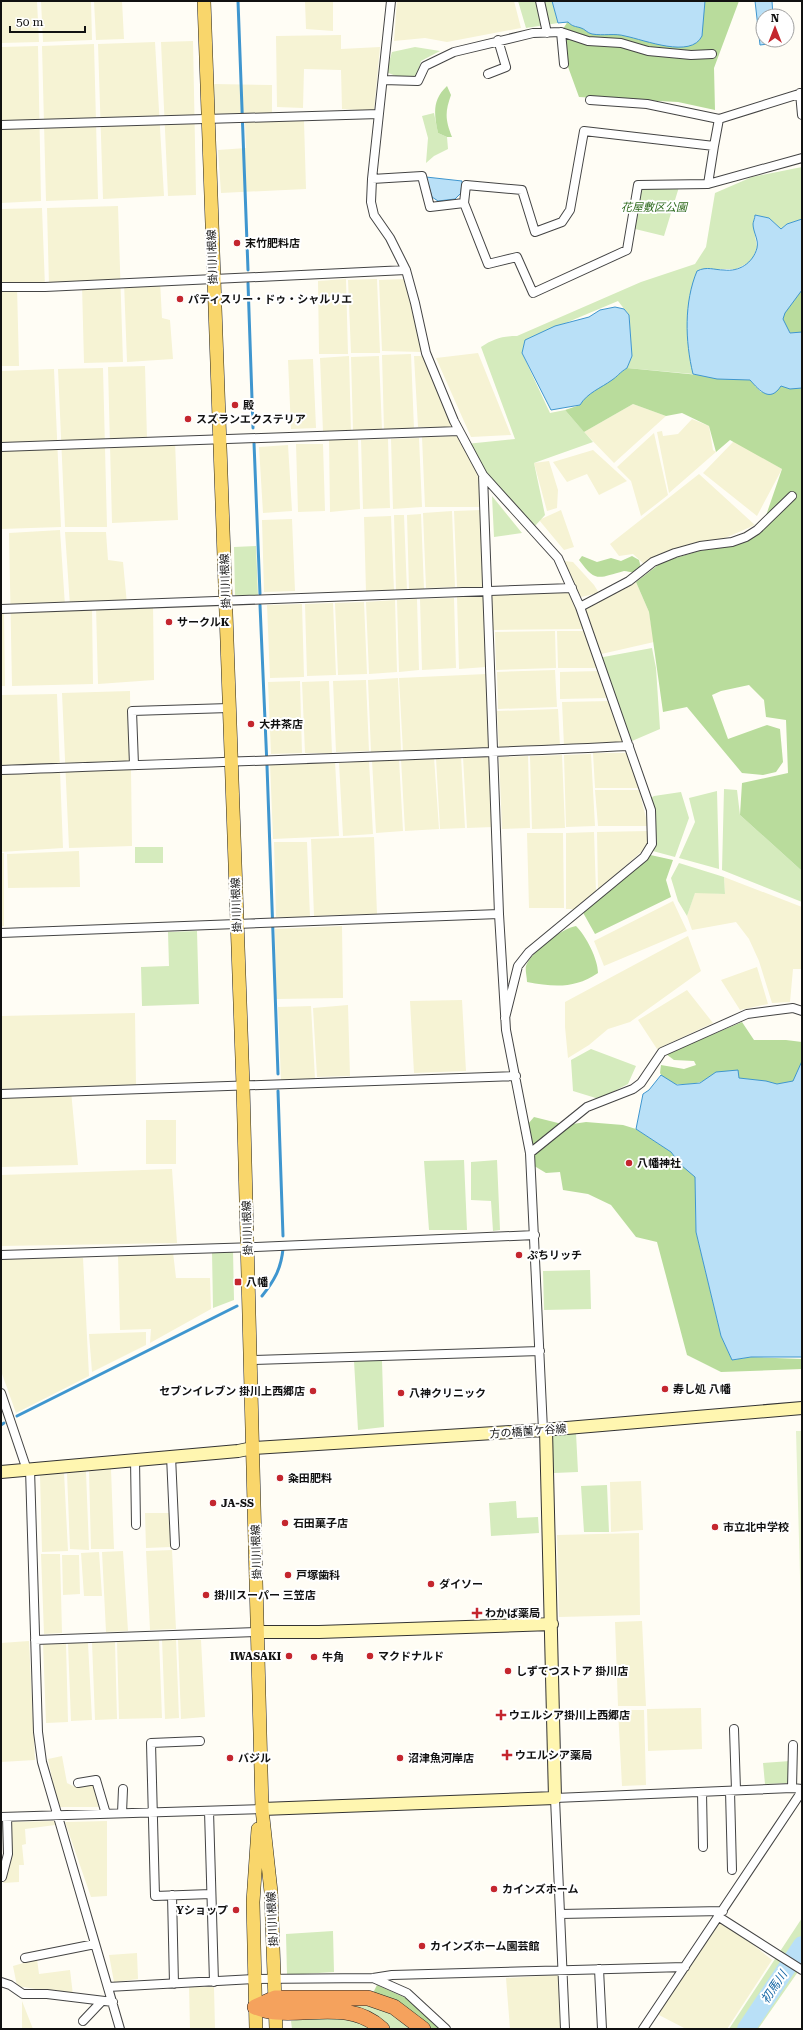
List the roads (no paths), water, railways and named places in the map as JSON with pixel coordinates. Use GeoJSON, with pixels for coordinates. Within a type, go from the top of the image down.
{"type":"FeatureCollection","features":[{"type":"Feature","properties":{"kind":"highway"},"geometry":{"type":"LineString","coordinates":[[255,2007],[368,1998],[394,2006],[423,2029]]}},
{"type":"Feature","properties":{"kind":"highway"},"geometry":{"type":"LineString","coordinates":[[275,2005],[352,2012],[374,2021],[382,2029]]}},
{"type":"Feature","properties":{"kind":"main road","name":"掛川川根線"},"geometry":{"type":"LineString","coordinates":[[204,1],[207,118],[243,1086],[262,1809],[271,1892],[276,2029]]}},
{"type":"Feature","properties":{"kind":"main road","name":"掛川川根線"},"geometry":{"type":"LineString","coordinates":[[256,2029],[253,1902],[258,1831],[262,1809]]}},
{"type":"Feature","properties":{"kind":"street"},"geometry":{"type":"LineString","coordinates":[[391,1],[372,179],[371,202],[374,215],[390,238],[406,270],[415,302],[426,353],[459,431],[482,475],[558,558],[572,588],[651,810],[652,844],[644,857],[529,952],[518,966],[506,1018]]}},
{"type":"Feature","properties":{"kind":"street"},"geometry":{"type":"LineString","coordinates":[[540,1],[548,33]]}},
{"type":"Feature","properties":{"kind":"street"},"geometry":{"type":"LineString","coordinates":[[382,80],[418,81],[425,66],[454,52],[498,40],[533,34],[561,32],[588,41],[621,44],[648,51],[691,55],[712,54]]}},
{"type":"Feature","properties":{"kind":"street"},"geometry":{"type":"LineString","coordinates":[[561,32],[564,64]]}},
{"type":"Feature","properties":{"kind":"street"},"geometry":{"type":"LineString","coordinates":[[488,74],[506,67],[498,40]]}},
{"type":"Feature","properties":{"kind":"street"},"geometry":{"type":"LineString","coordinates":[[590,100],[647,104],[719,119],[801,93],[802,115]]}},
{"type":"Feature","properties":{"kind":"street"},"geometry":{"type":"LineString","coordinates":[[1,125],[379,114]]}},
{"type":"Feature","properties":{"kind":"street"},"geometry":{"type":"LineString","coordinates":[[708,184],[719,119]]}},
{"type":"Feature","properties":{"kind":"street"},"geometry":{"type":"LineString","coordinates":[[714,146],[584,131],[570,210],[562,222],[535,232],[522,190],[466,186],[464,203],[488,264],[517,257],[533,293],[627,250],[638,185],[708,184],[802,158]]}},
{"type":"Feature","properties":{"kind":"street"},"geometry":{"type":"LineString","coordinates":[[372,179],[422,176],[430,207],[464,203]]}},
{"type":"Feature","properties":{"kind":"street"},"geometry":{"type":"LineString","coordinates":[[1,287],[406,270]]}},
{"type":"Feature","properties":{"kind":"street"},"geometry":{"type":"LineString","coordinates":[[1,447],[459,431]]}},
{"type":"Feature","properties":{"kind":"street"},"geometry":{"type":"LineString","coordinates":[[482,475],[499,914],[506,1018],[530,1153],[535,1235],[552,1624],[555,1798],[565,2029]]}},
{"type":"Feature","properties":{"kind":"street"},"geometry":{"type":"LineString","coordinates":[[580,607],[629,581],[653,562],[675,552],[700,546],[732,542],[746,537],[757,530],[792,496]]}},
{"type":"Feature","properties":{"kind":"street"},"geometry":{"type":"LineString","coordinates":[[1,609],[572,588]]}},
{"type":"Feature","properties":{"kind":"street"},"geometry":{"type":"LineString","coordinates":[[134,765],[132,711],[229,708]]}},
{"type":"Feature","properties":{"kind":"street"},"geometry":{"type":"LineString","coordinates":[[1,770],[629,746]]}},
{"type":"Feature","properties":{"kind":"street"},"geometry":{"type":"LineString","coordinates":[[1,933],[499,914]]}},
{"type":"Feature","properties":{"kind":"street"},"geometry":{"type":"LineString","coordinates":[[530,1153],[587,1107],[633,1089],[641,1083],[662,1052],[747,1014],[793,1008],[802,1011]]}},
{"type":"Feature","properties":{"kind":"street"},"geometry":{"type":"LineString","coordinates":[[1,1094],[516,1076]]}},
{"type":"Feature","properties":{"kind":"street"},"geometry":{"type":"LineString","coordinates":[[1,1254],[248,1247],[535,1235]]}},
{"type":"Feature","properties":{"kind":"street"},"geometry":{"type":"LineString","coordinates":[[251,1360],[540,1351]]}},
{"type":"Feature","properties":{"kind":"street"},"geometry":{"type":"LineString","coordinates":[[1,1393],[4,1412],[29,1469],[38,1732],[42,1762],[56,1815],[120,2029]]}},
{"type":"Feature","properties":{"kind":"street","name":"方の橋薗ケ谷線"},"geometry":{"type":"LineString","coordinates":[[1,1472],[238,1451],[253,1448],[544,1430],[802,1408]]}},
{"type":"Feature","properties":{"kind":"street"},"geometry":{"type":"LineString","coordinates":[[171,1456],[175,1545]]}},
{"type":"Feature","properties":{"kind":"street"},"geometry":{"type":"LineString","coordinates":[[135,1459],[136,1525]]}},
{"type":"Feature","properties":{"kind":"street"},"geometry":{"type":"LineString","coordinates":[[35,1640],[552,1624]]}},
{"type":"Feature","properties":{"kind":"street"},"geometry":{"type":"LineString","coordinates":[[732,1870],[734,1729]]}},
{"type":"Feature","properties":{"kind":"street"},"geometry":{"type":"LineString","coordinates":[[200,1742],[151,1743],[155,1896],[211,1894]]}},
{"type":"Feature","properties":{"kind":"street"},"geometry":{"type":"LineString","coordinates":[[792,1788],[793,1746]]}},
{"type":"Feature","properties":{"kind":"street"},"geometry":{"type":"LineString","coordinates":[[78,1783],[96,1780],[106,1814]]}},
{"type":"Feature","properties":{"kind":"street"},"geometry":{"type":"LineString","coordinates":[[2,1877],[8,1854],[4,1817],[209,1811],[792,1788],[802,1790],[721,1914],[643,2029]]}},
{"type":"Feature","properties":{"kind":"street"},"geometry":{"type":"LineString","coordinates":[[122,1813],[123,1789]]}},
{"type":"Feature","properties":{"kind":"street"},"geometry":{"type":"LineString","coordinates":[[702,1792],[704,1846]]}},
{"type":"Feature","properties":{"kind":"street"},"geometry":{"type":"LineString","coordinates":[[209,1811],[214,1982]]}},
{"type":"Feature","properties":{"kind":"street"},"geometry":{"type":"LineString","coordinates":[[172,1895],[174,1984]]}},
{"type":"Feature","properties":{"kind":"street"},"geometry":{"type":"LineString","coordinates":[[560,1914],[721,1914],[779,1956],[800,1969]]}},
{"type":"Feature","properties":{"kind":"street"},"geometry":{"type":"LineString","coordinates":[[26,1958],[95,1944]]}},
{"type":"Feature","properties":{"kind":"street"},"geometry":{"type":"LineString","coordinates":[[108,1987],[254,1979],[374,1978],[392,1975],[563,1969],[685,1967]]}},
{"type":"Feature","properties":{"kind":"street"},"geometry":{"type":"LineString","coordinates":[[599,1969],[602,2029]]}},
{"type":"Feature","properties":{"kind":"street"},"geometry":{"type":"LineString","coordinates":[[374,1978],[407,1992],[446,2029]]}},
{"type":"Feature","properties":{"kind":"street"},"geometry":{"type":"LineString","coordinates":[[1,1982],[10,1984],[23,1994],[47,1994],[113,2002]]}},
{"type":"Feature","properties":{"kind":"street"},"geometry":{"type":"LineString","coordinates":[[83,2021],[102,2001]]}},
{"type":"Feature","properties":{"kind":"water"},"geometry":{"type":"Polygon","coordinates":[[[552,1],[705,1],[702,36],[696,43],[678,47],[655,44],[621,35],[592,34],[573,26],[568,22],[558,23],[552,1]]]}},
{"type":"Feature","properties":{"kind":"water"},"geometry":{"type":"Polygon","coordinates":[[[755,1],[772,1],[772,8],[756,8],[755,1]]]}},
{"type":"Feature","properties":{"kind":"water"},"geometry":{"type":"Polygon","coordinates":[[[426,177],[462,181],[461,193],[455,199],[438,201],[432,197],[426,177]]]}},
{"type":"Feature","properties":{"kind":"water"},"geometry":{"type":"Polygon","coordinates":[[[755,215],[769,218],[781,229],[787,224],[802,219],[802,290],[785,313],[783,319],[790,333],[802,332],[802,388],[790,389],[781,386],[773,394],[765,394],[750,380],[717,379],[693,374],[688,348],[688,309],[697,271],[707,268],[735,270],[749,262],[757,248],[757,239],[753,224],[755,215]]]}},
{"type":"Feature","properties":{"kind":"water"},"geometry":{"type":"Polygon","coordinates":[[[615,307],[624,309],[629,315],[632,356],[627,368],[590,394],[580,405],[551,410],[522,353],[525,340],[555,326],[589,317],[600,310],[615,307]]]}},
{"type":"Feature","properties":{"kind":"water"},"geometry":{"type":"Polygon","coordinates":[[[802,1061],[802,1357],[751,1357],[732,1360],[721,1336],[696,1232],[695,1177],[681,1165],[671,1152],[636,1129],[643,1094],[649,1090],[661,1075],[677,1085],[700,1083],[716,1072],[738,1070],[739,1078],[766,1081],[777,1084],[793,1081],[802,1061]]]}},
{"type":"Feature","properties":{"kind":"waterway"},"geometry":{"type":"LineString","coordinates":[[238,1],[248,270]]}},
{"type":"Feature","properties":{"kind":"waterway"},"geometry":{"type":"LineString","coordinates":[[248,283],[253,428]]}},
{"type":"Feature","properties":{"kind":"waterway"},"geometry":{"type":"LineString","coordinates":[[254,443],[260,594]]}},
{"type":"Feature","properties":{"kind":"waterway"},"geometry":{"type":"LineString","coordinates":[[260,605],[278,1074]]}},
{"type":"Feature","properties":{"kind":"waterway"},"geometry":{"type":"LineString","coordinates":[[278,1091],[283,1236]]}},
{"type":"Feature","properties":{"kind":"waterway"},"geometry":{"type":"LineString","coordinates":[[262,1296],[270,1285],[281,1263],[283,1249]]}},
{"type":"Feature","properties":{"kind":"waterway"},"geometry":{"type":"LineString","coordinates":[[17,1416],[237,1306]]}},
{"type":"Feature","properties":{"kind":"waterway","name":"初馬川"},"geometry":{"type":"LineString","coordinates":[[746,2029],[802,1945]]}},
{"type":"Feature","properties":{"kind":"place","name":"末竹肥料店"},"geometry":{"type":"Point","coordinates":[237,243]}},
{"type":"Feature","properties":{"kind":"place","name":"パティスリー・ドゥ・シャルリエ"},"geometry":{"type":"Point","coordinates":[180,299]}},
{"type":"Feature","properties":{"kind":"place","name":"殿"},"geometry":{"type":"Point","coordinates":[235,405]}},
{"type":"Feature","properties":{"kind":"place","name":"スズランエクステリア"},"geometry":{"type":"Point","coordinates":[188,419]}},
{"type":"Feature","properties":{"kind":"place","name":"サークルK"},"geometry":{"type":"Point","coordinates":[169,622]}},
{"type":"Feature","properties":{"kind":"place","name":"大井茶店"},"geometry":{"type":"Point","coordinates":[251,724]}},
{"type":"Feature","properties":{"kind":"place","name":"八幡神社"},"geometry":{"type":"Point","coordinates":[629,1163]}},
{"type":"Feature","properties":{"kind":"place","name":"ぷちリッチ"},"geometry":{"type":"Point","coordinates":[519,1255]}},
{"type":"Feature","properties":{"kind":"place","name":"八幡"},"geometry":{"type":"Point","coordinates":[238,1282]}},
{"type":"Feature","properties":{"kind":"place","name":"寿し処 八幡"},"geometry":{"type":"Point","coordinates":[665,1389]}},
{"type":"Feature","properties":{"kind":"place","name":"セブンイレブン 掛川上西郷店"},"geometry":{"type":"Point","coordinates":[313,1391]}},
{"type":"Feature","properties":{"kind":"place","name":"八神クリニック"},"geometry":{"type":"Point","coordinates":[401,1393]}},
{"type":"Feature","properties":{"kind":"place","name":"粂田肥料"},"geometry":{"type":"Point","coordinates":[280,1478]}},
{"type":"Feature","properties":{"kind":"place","name":"JA-SS"},"geometry":{"type":"Point","coordinates":[213,1503]}},
{"type":"Feature","properties":{"kind":"place","name":"石田菓子店"},"geometry":{"type":"Point","coordinates":[285,1523]}},
{"type":"Feature","properties":{"kind":"place","name":"市立北中学校"},"geometry":{"type":"Point","coordinates":[715,1527]}},
{"type":"Feature","properties":{"kind":"place","name":"戸塚歯科"},"geometry":{"type":"Point","coordinates":[288,1575]}},
{"type":"Feature","properties":{"kind":"place","name":"ダイソー"},"geometry":{"type":"Point","coordinates":[431,1584]}},
{"type":"Feature","properties":{"kind":"place","name":"掛川スーパー 三笠店"},"geometry":{"type":"Point","coordinates":[206,1595]}},
{"type":"Feature","properties":{"kind":"place","name":"わかば薬局"},"geometry":{"type":"Point","coordinates":[477,1613]}},
{"type":"Feature","properties":{"kind":"place","name":"IWASAKI"},"geometry":{"type":"Point","coordinates":[289,1656]}},
{"type":"Feature","properties":{"kind":"place","name":"マクドナルド"},"geometry":{"type":"Point","coordinates":[370,1656]}},
{"type":"Feature","properties":{"kind":"place","name":"牛角"},"geometry":{"type":"Point","coordinates":[314,1657]}},
{"type":"Feature","properties":{"kind":"place","name":"しずてつストア 掛川店"},"geometry":{"type":"Point","coordinates":[508,1671]}},
{"type":"Feature","properties":{"kind":"place","name":"ウエルシア掛川上西郷店"},"geometry":{"type":"Point","coordinates":[501,1715]}},
{"type":"Feature","properties":{"kind":"place","name":"ウエルシア薬局"},"geometry":{"type":"Point","coordinates":[507,1755]}},
{"type":"Feature","properties":{"kind":"place","name":"バジル"},"geometry":{"type":"Point","coordinates":[230,1758]}},
{"type":"Feature","properties":{"kind":"place","name":"沼津魚河岸店"},"geometry":{"type":"Point","coordinates":[400,1758]}},
{"type":"Feature","properties":{"kind":"place","name":"カインズホーム"},"geometry":{"type":"Point","coordinates":[494,1889]}},
{"type":"Feature","properties":{"kind":"place","name":"Yショップ"},"geometry":{"type":"Point","coordinates":[236,1910]}},
{"type":"Feature","properties":{"kind":"place","name":"カインズホーム園芸館"},"geometry":{"type":"Point","coordinates":[422,1946]}},
{"type":"Feature","properties":{"kind":"park label","name":"花屋敷区公園"},"geometry":{"type":"Point","coordinates":[654,207]}}]}
